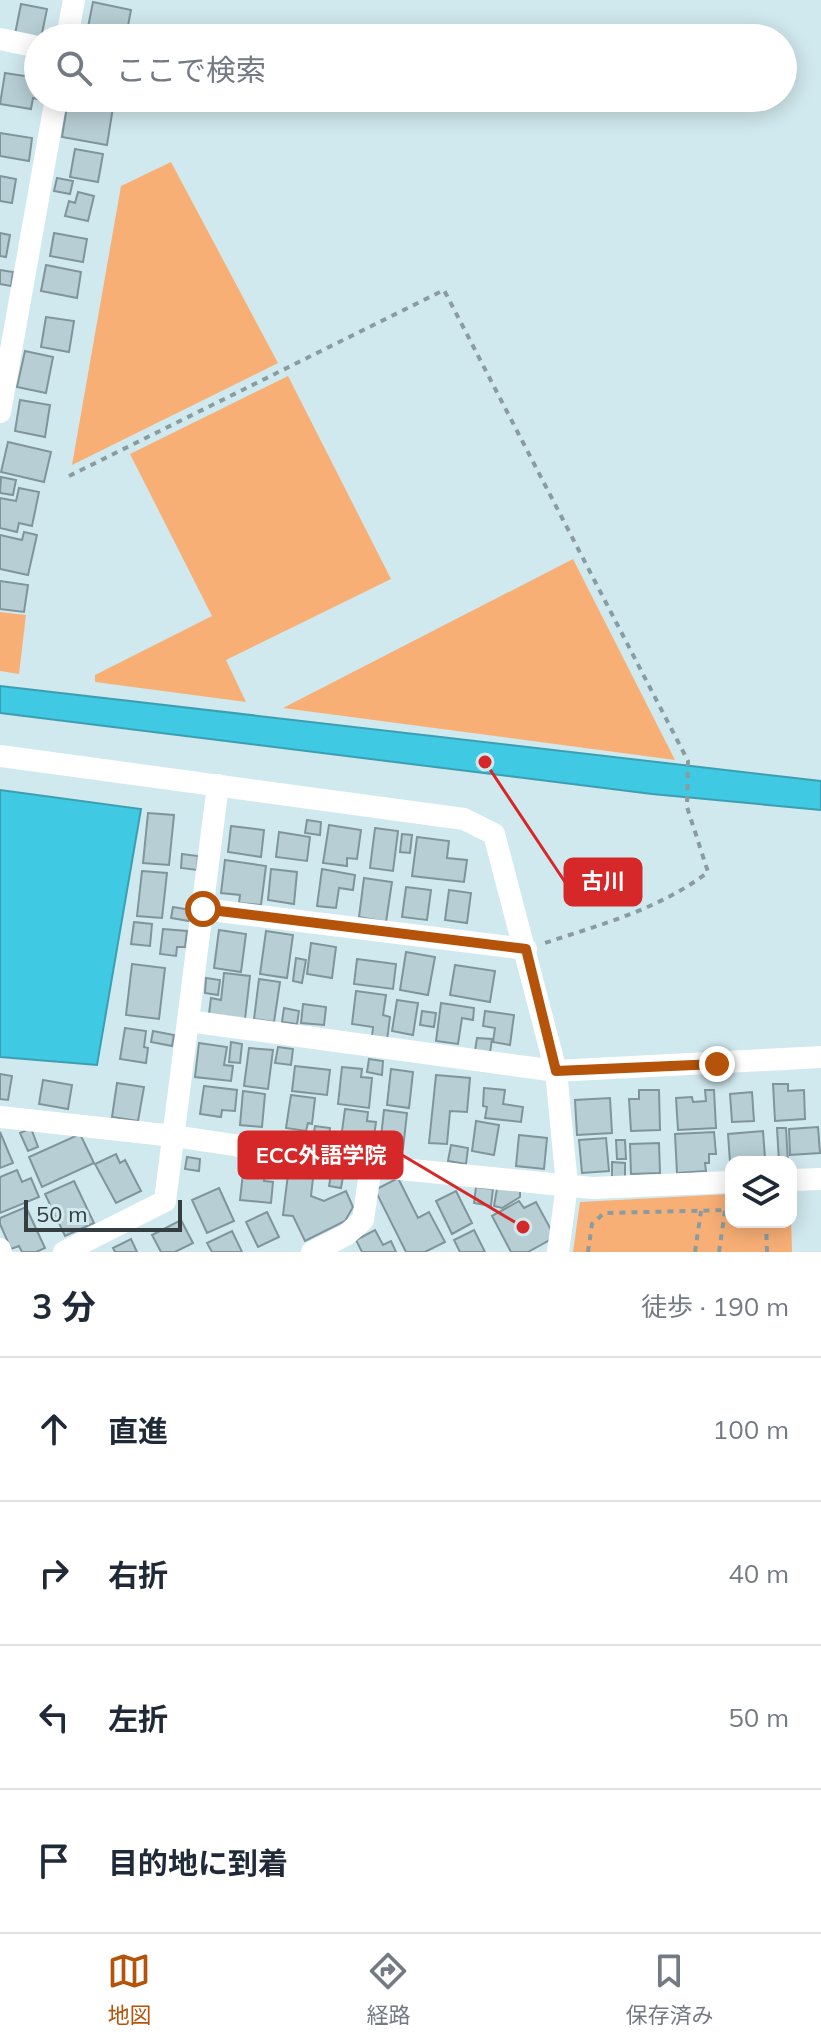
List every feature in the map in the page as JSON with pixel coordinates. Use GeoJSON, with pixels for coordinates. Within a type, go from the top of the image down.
{"type":"FeatureCollection","features":[{"type":"Feature","properties":{"kind":"street"},"geometry":{"type":"LineString","coordinates":[[70,24],[74,0]]}},
{"type":"Feature","properties":{"kind":"street"},"geometry":{"type":"LineString","coordinates":[[0,39],[24,44]]}},
{"type":"Feature","properties":{"kind":"street"},"geometry":{"type":"LineString","coordinates":[[0,412],[54,112]]}},
{"type":"Feature","properties":{"kind":"street"},"geometry":{"type":"LineString","coordinates":[[0,756],[464,819],[494,834],[556,1071],[567,1185],[555,1250]]}},
{"type":"Feature","properties":{"kind":"street"},"geometry":{"type":"LineString","coordinates":[[64,1252],[165,1201],[218,785]]}},
{"type":"Feature","properties":{"kind":"street"},"geometry":{"type":"LineString","coordinates":[[203,909],[526,949]]}},
{"type":"Feature","properties":{"kind":"street"},"geometry":{"type":"LineString","coordinates":[[188,1021],[556,1071],[821,1057]]}},
{"type":"Feature","properties":{"kind":"street"},"geometry":{"type":"LineString","coordinates":[[0,1117],[174,1136],[371,1166],[567,1185],[630,1188],[725,1182]]}},
{"type":"Feature","properties":{"kind":"street"},"geometry":{"type":"LineString","coordinates":[[312,1252],[346,1235],[363,1220],[371,1166]]}},
{"type":"Feature","properties":{"kind":"street"},"geometry":{"type":"LineString","coordinates":[[797,1180],[821,1179]]}},
{"type":"Feature","properties":{"kind":"path"},"geometry":{"type":"LineString","coordinates":[[69,476],[444,290],[688,761],[687,807],[708,872],[684,890],[629,916],[526,949]]}},
{"type":"Feature","properties":{"kind":"path"},"geometry":{"type":"LineString","coordinates":[[588,1252],[592,1224],[604,1213],[725,1210]]}},
{"type":"Feature","properties":{"kind":"path"},"geometry":{"type":"LineString","coordinates":[[695,1252],[701,1211]]}},
{"type":"Feature","properties":{"kind":"path"},"geometry":{"type":"LineString","coordinates":[[719,1252],[725,1224]]}},
{"type":"Feature","properties":{"kind":"path"},"geometry":{"type":"LineString","coordinates":[[766,1228],[767,1252]]}},
{"type":"Feature","properties":{"kind":"shaded area"},"geometry":{"type":"Polygon","coordinates":[[[171,162],[278,363],[72,465],[121,186],[171,162]]]}},
{"type":"Feature","properties":{"kind":"shaded area"},"geometry":{"type":"Polygon","coordinates":[[[288,376],[391,579],[226,660],[246,702],[95,682],[95,675],[212,616],[130,454],[288,376]]]}},
{"type":"Feature","properties":{"kind":"shaded area"},"geometry":{"type":"Polygon","coordinates":[[[573,559],[675,760],[283,708],[573,559]]]}},
{"type":"Feature","properties":{"kind":"shaded area"},"geometry":{"type":"Polygon","coordinates":[[[0,612],[26,615],[19,674],[0,671],[0,612]]]}},
{"type":"Feature","properties":{"kind":"shaded area"},"geometry":{"type":"Polygon","coordinates":[[[725,1194],[725,1228],[791,1228],[792,1252],[573,1252],[580,1202],[725,1194]]]}},
{"type":"Feature","properties":{"kind":"water"},"geometry":{"type":"Polygon","coordinates":[[[0,686],[821,781],[821,810],[652,794],[0,713],[0,686]]]}},
{"type":"Feature","properties":{"kind":"water"},"geometry":{"type":"Polygon","coordinates":[[[0,790],[141,809],[97,1065],[0,1057],[0,790]]]}},
{"type":"Feature","properties":{"kind":"building"},"geometry":{"type":"Polygon","coordinates":[[[93,2],[131,10],[128,24],[89,24],[93,2]]]}},
{"type":"Feature","properties":{"kind":"building"},"geometry":{"type":"Polygon","coordinates":[[[21,4],[47,9],[44,24],[24,24],[24,35],[15,34],[21,4]]]}},
{"type":"Feature","properties":{"kind":"building"},"geometry":{"type":"Polygon","coordinates":[[[5,73],[24,76],[24,108],[0,104],[5,73]]]}},
{"type":"Feature","properties":{"kind":"building"},"geometry":{"type":"Polygon","coordinates":[[[66,112],[112,112],[107,145],[62,137],[66,112]]]}},
{"type":"Feature","properties":{"kind":"building"},"geometry":{"type":"Polygon","coordinates":[[[0,133],[32,138],[29,161],[0,156],[0,133]]]}},
{"type":"Feature","properties":{"kind":"building"},"geometry":{"type":"Polygon","coordinates":[[[75,149],[103,154],[98,182],[70,177],[75,149]]]}},
{"type":"Feature","properties":{"kind":"building"},"geometry":{"type":"Polygon","coordinates":[[[0,176],[16,179],[12,203],[0,201],[0,176]]]}},
{"type":"Feature","properties":{"kind":"building"},"geometry":{"type":"Polygon","coordinates":[[[57,178],[73,181],[70,194],[54,191],[57,178]]]}},
{"type":"Feature","properties":{"kind":"building"},"geometry":{"type":"Polygon","coordinates":[[[78,192],[94,196],[88,221],[65,216],[69,201],[75,203],[78,192]]]}},
{"type":"Feature","properties":{"kind":"building"},"geometry":{"type":"Polygon","coordinates":[[[0,233],[10,235],[6,257],[0,256],[0,233]]]}},
{"type":"Feature","properties":{"kind":"building"},"geometry":{"type":"Polygon","coordinates":[[[54,233],[87,239],[83,262],[50,256],[54,233]]]}},
{"type":"Feature","properties":{"kind":"building"},"geometry":{"type":"Polygon","coordinates":[[[46,265],[81,272],[77,298],[41,291],[46,265]]]}},
{"type":"Feature","properties":{"kind":"building"},"geometry":{"type":"Polygon","coordinates":[[[0,270],[13,272],[11,286],[0,284],[0,270]]]}},
{"type":"Feature","properties":{"kind":"building"},"geometry":{"type":"Polygon","coordinates":[[[46,317],[74,321],[69,352],[41,347],[46,317]]]}},
{"type":"Feature","properties":{"kind":"building"},"geometry":{"type":"Polygon","coordinates":[[[25,351],[53,357],[46,393],[17,387],[25,351]]]}},
{"type":"Feature","properties":{"kind":"building"},"geometry":{"type":"Polygon","coordinates":[[[20,400],[50,405],[45,437],[15,431],[20,400]]]}},
{"type":"Feature","properties":{"kind":"building"},"geometry":{"type":"Polygon","coordinates":[[[8,442],[51,452],[44,482],[1,472],[8,442]]]}},
{"type":"Feature","properties":{"kind":"building"},"geometry":{"type":"Polygon","coordinates":[[[1,477],[16,480],[13,495],[0,493],[1,477]]]}},
{"type":"Feature","properties":{"kind":"building"},"geometry":{"type":"Polygon","coordinates":[[[19,488],[39,492],[32,526],[19,523],[17,532],[0,528],[0,498],[16,501],[19,488]]]}},
{"type":"Feature","properties":{"kind":"building"},"geometry":{"type":"Polygon","coordinates":[[[24,532],[37,535],[28,575],[0,569],[0,535],[22,540],[24,532]]]}},
{"type":"Feature","properties":{"kind":"building"},"geometry":{"type":"Polygon","coordinates":[[[0,581],[28,585],[24,612],[0,609],[0,581]]]}},
{"type":"Feature","properties":{"kind":"building"},"geometry":{"type":"Polygon","coordinates":[[[148,813],[174,815],[169,865],[143,863],[148,813]]]}},
{"type":"Feature","properties":{"kind":"building"},"geometry":{"type":"Polygon","coordinates":[[[307,820],[321,822],[320,835],[305,833],[307,820]]]}},
{"type":"Feature","properties":{"kind":"building"},"geometry":{"type":"Polygon","coordinates":[[[329,825],[361,830],[357,859],[347,858],[347,866],[323,863],[329,825]]]}},
{"type":"Feature","properties":{"kind":"building"},"geometry":{"type":"Polygon","coordinates":[[[231,826],[264,830],[261,857],[228,852],[231,826]]]}},
{"type":"Feature","properties":{"kind":"building"},"geometry":{"type":"Polygon","coordinates":[[[375,828],[398,831],[393,871],[370,868],[375,828]]]}},
{"type":"Feature","properties":{"kind":"building"},"geometry":{"type":"Polygon","coordinates":[[[279,832],[310,837],[307,861],[276,857],[279,832]]]}},
{"type":"Feature","properties":{"kind":"building"},"geometry":{"type":"Polygon","coordinates":[[[402,834],[412,835],[410,853],[400,852],[402,834]]]}},
{"type":"Feature","properties":{"kind":"building"},"geometry":{"type":"Polygon","coordinates":[[[417,837],[449,841],[447,858],[467,860],[464,882],[412,876],[417,837]]]}},
{"type":"Feature","properties":{"kind":"building"},"geometry":{"type":"Polygon","coordinates":[[[182,854],[198,856],[197,870],[181,868],[182,854]]]}},
{"type":"Feature","properties":{"kind":"building"},"geometry":{"type":"Polygon","coordinates":[[[225,860],[266,866],[261,905],[239,903],[240,895],[221,893],[225,860]]]}},
{"type":"Feature","properties":{"kind":"building"},"geometry":{"type":"Polygon","coordinates":[[[271,869],[297,872],[294,904],[268,900],[271,869]]]}},
{"type":"Feature","properties":{"kind":"building"},"geometry":{"type":"Polygon","coordinates":[[[322,869],[355,875],[353,890],[339,888],[336,908],[317,906],[322,869]]]}},
{"type":"Feature","properties":{"kind":"building"},"geometry":{"type":"Polygon","coordinates":[[[142,871],[167,873],[162,918],[137,916],[142,871]]]}},
{"type":"Feature","properties":{"kind":"building"},"geometry":{"type":"Polygon","coordinates":[[[364,878],[392,882],[386,922],[359,917],[364,878]]]}},
{"type":"Feature","properties":{"kind":"building"},"geometry":{"type":"Polygon","coordinates":[[[406,887],[431,890],[427,920],[402,917],[406,887]]]}},
{"type":"Feature","properties":{"kind":"building"},"geometry":{"type":"Polygon","coordinates":[[[449,890],[471,893],[467,923],[445,920],[449,890]]]}},
{"type":"Feature","properties":{"kind":"building"},"geometry":{"type":"Polygon","coordinates":[[[173,907],[191,910],[189,921],[171,918],[173,907]]]}},
{"type":"Feature","properties":{"kind":"building"},"geometry":{"type":"Polygon","coordinates":[[[134,922],[152,924],[150,946],[131,944],[134,922]]]}},
{"type":"Feature","properties":{"kind":"building"},"geometry":{"type":"Polygon","coordinates":[[[163,929],[187,931],[185,947],[177,947],[176,956],[160,954],[163,929]]]}},
{"type":"Feature","properties":{"kind":"building"},"geometry":{"type":"Polygon","coordinates":[[[219,930],[246,934],[241,972],[214,968],[219,930]]]}},
{"type":"Feature","properties":{"kind":"building"},"geometry":{"type":"Polygon","coordinates":[[[266,931],[293,935],[287,978],[260,974],[266,931]]]}},
{"type":"Feature","properties":{"kind":"building"},"geometry":{"type":"Polygon","coordinates":[[[311,943],[336,947],[332,978],[307,974],[311,943]]]}},
{"type":"Feature","properties":{"kind":"building"},"geometry":{"type":"Polygon","coordinates":[[[406,952],[435,957],[428,995],[400,990],[406,952]]]}},
{"type":"Feature","properties":{"kind":"building"},"geometry":{"type":"Polygon","coordinates":[[[296,958],[306,960],[302,983],[293,981],[296,958]]]}},
{"type":"Feature","properties":{"kind":"building"},"geometry":{"type":"Polygon","coordinates":[[[357,959],[396,964],[393,989],[354,984],[357,959]]]}},
{"type":"Feature","properties":{"kind":"building"},"geometry":{"type":"Polygon","coordinates":[[[132,964],[165,968],[159,1019],[126,1015],[132,964]]]}},
{"type":"Feature","properties":{"kind":"building"},"geometry":{"type":"Polygon","coordinates":[[[455,965],[495,971],[490,1002],[450,995],[455,965]]]}},
{"type":"Feature","properties":{"kind":"building"},"geometry":{"type":"Polygon","coordinates":[[[224,973],[250,976],[245,1019],[209,1014],[211,998],[221,1000],[224,973]]]}},
{"type":"Feature","properties":{"kind":"building"},"geometry":{"type":"Polygon","coordinates":[[[206,978],[220,980],[218,995],[205,993],[206,978]]]}},
{"type":"Feature","properties":{"kind":"building"},"geometry":{"type":"Polygon","coordinates":[[[259,979],[280,982],[274,1022],[254,1019],[259,979]]]}},
{"type":"Feature","properties":{"kind":"building"},"geometry":{"type":"Polygon","coordinates":[[[356,991],[386,995],[383,1015],[390,1017],[387,1040],[372,1037],[373,1027],[352,1024],[356,991]]]}},
{"type":"Feature","properties":{"kind":"building"},"geometry":{"type":"Polygon","coordinates":[[[397,1000],[418,1003],[413,1035],[392,1031],[397,1000]]]}},
{"type":"Feature","properties":{"kind":"building"},"geometry":{"type":"Polygon","coordinates":[[[441,1003],[474,1008],[473,1020],[462,1018],[458,1044],[436,1041],[441,1003]]]}},
{"type":"Feature","properties":{"kind":"building"},"geometry":{"type":"Polygon","coordinates":[[[303,1004],[326,1007],[324,1025],[301,1023],[303,1004]]]}},
{"type":"Feature","properties":{"kind":"building"},"geometry":{"type":"Polygon","coordinates":[[[284,1008],[299,1011],[297,1024],[282,1022],[284,1008]]]}},
{"type":"Feature","properties":{"kind":"building"},"geometry":{"type":"Polygon","coordinates":[[[422,1011],[436,1013],[434,1027],[420,1025],[422,1011]]]}},
{"type":"Feature","properties":{"kind":"building"},"geometry":{"type":"Polygon","coordinates":[[[485,1011],[514,1015],[510,1045],[493,1042],[495,1028],[483,1026],[485,1011]]]}},
{"type":"Feature","properties":{"kind":"building"},"geometry":{"type":"Polygon","coordinates":[[[125,1028],[146,1031],[146,1063],[120,1059],[125,1028]]]}},
{"type":"Feature","properties":{"kind":"building"},"geometry":{"type":"Polygon","coordinates":[[[153,1031],[174,1035],[172,1046],[151,1042],[153,1031]]]}},
{"type":"Feature","properties":{"kind":"building"},"geometry":{"type":"Polygon","coordinates":[[[477,1038],[492,1039],[490,1053],[475,1051],[477,1038]]]}},
{"type":"Feature","properties":{"kind":"building"},"geometry":{"type":"Polygon","coordinates":[[[231,1042],[242,1044],[240,1063],[229,1062],[231,1042]]]}},
{"type":"Feature","properties":{"kind":"building"},"geometry":{"type":"Polygon","coordinates":[[[199,1043],[227,1047],[224,1065],[233,1066],[231,1081],[195,1077],[199,1043]]]}},
{"type":"Feature","properties":{"kind":"building"},"geometry":{"type":"Polygon","coordinates":[[[278,1047],[293,1049],[291,1065],[275,1063],[278,1047]]]}},
{"type":"Feature","properties":{"kind":"building"},"geometry":{"type":"Polygon","coordinates":[[[249,1048],[273,1050],[268,1089],[244,1086],[249,1048]]]}},
{"type":"Feature","properties":{"kind":"building"},"geometry":{"type":"Polygon","coordinates":[[[369,1059],[383,1061],[382,1075],[367,1072],[369,1059]]]}},
{"type":"Feature","properties":{"kind":"building"},"geometry":{"type":"Polygon","coordinates":[[[295,1066],[330,1070],[327,1095],[292,1091],[295,1066]]]}},
{"type":"Feature","properties":{"kind":"building"},"geometry":{"type":"Polygon","coordinates":[[[342,1067],[362,1069],[361,1077],[372,1078],[369,1108],[338,1104],[342,1067]]]}},
{"type":"Feature","properties":{"kind":"building"},"geometry":{"type":"Polygon","coordinates":[[[391,1069],[413,1072],[409,1108],[387,1105],[391,1069]]]}},
{"type":"Feature","properties":{"kind":"building"},"geometry":{"type":"Polygon","coordinates":[[[0,1074],[12,1076],[8,1100],[0,1099],[0,1074]]]}},
{"type":"Feature","properties":{"kind":"building"},"geometry":{"type":"Polygon","coordinates":[[[436,1075],[470,1078],[467,1112],[450,1111],[447,1144],[429,1143],[436,1075]]]}},
{"type":"Feature","properties":{"kind":"building"},"geometry":{"type":"Polygon","coordinates":[[[43,1080],[72,1085],[68,1109],[39,1104],[43,1080]]]}},
{"type":"Feature","properties":{"kind":"building"},"geometry":{"type":"Polygon","coordinates":[[[117,1083],[144,1087],[138,1121],[112,1117],[117,1083]]]}},
{"type":"Feature","properties":{"kind":"building"},"geometry":{"type":"Polygon","coordinates":[[[773,1084],[788,1084],[788,1091],[804,1090],[805,1119],[775,1121],[773,1084]]]}},
{"type":"Feature","properties":{"kind":"building"},"geometry":{"type":"Polygon","coordinates":[[[204,1086],[237,1090],[235,1111],[222,1110],[221,1117],[200,1114],[204,1086]]]}},
{"type":"Feature","properties":{"kind":"building"},"geometry":{"type":"Polygon","coordinates":[[[484,1088],[505,1090],[503,1104],[523,1107],[521,1122],[485,1118],[484,1088]]]}},
{"type":"Feature","properties":{"kind":"building"},"geometry":{"type":"Polygon","coordinates":[[[639,1090],[659,1090],[660,1130],[631,1131],[629,1099],[639,1099],[639,1090]]]}},
{"type":"Feature","properties":{"kind":"building"},"geometry":{"type":"Polygon","coordinates":[[[705,1090],[714,1090],[716,1128],[678,1130],[676,1098],[692,1097],[693,1102],[706,1101],[705,1090]]]}},
{"type":"Feature","properties":{"kind":"building"},"geometry":{"type":"Polygon","coordinates":[[[243,1091],[265,1094],[262,1127],[240,1125],[243,1091]]]}},
{"type":"Feature","properties":{"kind":"building"},"geometry":{"type":"Polygon","coordinates":[[[752,1092],[754,1121],[732,1122],[730,1094],[752,1092]]]}},
{"type":"Feature","properties":{"kind":"building"},"geometry":{"type":"Polygon","coordinates":[[[291,1095],[315,1098],[312,1124],[308,1123],[306,1131],[286,1128],[291,1095]]]}},
{"type":"Feature","properties":{"kind":"building"},"geometry":{"type":"Polygon","coordinates":[[[610,1098],[612,1133],[577,1135],[575,1100],[610,1098]]]}},
{"type":"Feature","properties":{"kind":"building"},"geometry":{"type":"Polygon","coordinates":[[[345,1109],[368,1112],[367,1121],[376,1122],[372,1151],[340,1146],[345,1109]]]}},
{"type":"Feature","properties":{"kind":"building"},"geometry":{"type":"Polygon","coordinates":[[[384,1110],[407,1113],[403,1149],[380,1146],[384,1110]]]}},
{"type":"Feature","properties":{"kind":"building"},"geometry":{"type":"Polygon","coordinates":[[[476,1121],[499,1125],[494,1155],[472,1151],[476,1121]]]}},
{"type":"Feature","properties":{"kind":"building"},"geometry":{"type":"Polygon","coordinates":[[[315,1126],[330,1128],[328,1146],[312,1144],[315,1126]]]}},
{"type":"Feature","properties":{"kind":"building"},"geometry":{"type":"Polygon","coordinates":[[[818,1127],[820,1153],[790,1155],[789,1129],[818,1127]]]}},
{"type":"Feature","properties":{"kind":"building"},"geometry":{"type":"Polygon","coordinates":[[[31,1128],[38,1147],[28,1151],[20,1133],[31,1128]]]}},
{"type":"Feature","properties":{"kind":"building"},"geometry":{"type":"Polygon","coordinates":[[[777,1128],[786,1128],[788,1156],[779,1156],[777,1128]]]}},
{"type":"Feature","properties":{"kind":"building"},"geometry":{"type":"Polygon","coordinates":[[[763,1131],[765,1156],[730,1156],[728,1134],[763,1131]]]}},
{"type":"Feature","properties":{"kind":"building"},"geometry":{"type":"Polygon","coordinates":[[[0,1132],[13,1163],[0,1168],[0,1132]]]}},
{"type":"Feature","properties":{"kind":"building"},"geometry":{"type":"Polygon","coordinates":[[[714,1132],[716,1154],[709,1154],[706,1171],[677,1173],[675,1134],[714,1132]]]}},
{"type":"Feature","properties":{"kind":"building"},"geometry":{"type":"Polygon","coordinates":[[[80,1134],[94,1163],[42,1187],[29,1157],[80,1134]]]}},
{"type":"Feature","properties":{"kind":"building"},"geometry":{"type":"Polygon","coordinates":[[[519,1135],[547,1138],[544,1169],[516,1166],[519,1135]]]}},
{"type":"Feature","properties":{"kind":"building"},"geometry":{"type":"Polygon","coordinates":[[[606,1138],[609,1171],[582,1173],[579,1140],[606,1138]]]}},
{"type":"Feature","properties":{"kind":"building"},"geometry":{"type":"Polygon","coordinates":[[[616,1140],[625,1140],[626,1159],[617,1159],[616,1140]]]}},
{"type":"Feature","properties":{"kind":"building"},"geometry":{"type":"Polygon","coordinates":[[[659,1143],[660,1173],[631,1174],[630,1144],[659,1143]]]}},
{"type":"Feature","properties":{"kind":"building"},"geometry":{"type":"Polygon","coordinates":[[[451,1145],[468,1148],[466,1164],[448,1161],[451,1145]]]}},
{"type":"Feature","properties":{"kind":"building"},"geometry":{"type":"Polygon","coordinates":[[[116,1154],[120,1163],[125,1160],[141,1191],[116,1203],[95,1164],[116,1154]]]}},
{"type":"Feature","properties":{"kind":"building"},"geometry":{"type":"Polygon","coordinates":[[[187,1157],[200,1159],[199,1171],[185,1169],[187,1157]]]}},
{"type":"Feature","properties":{"kind":"building"},"geometry":{"type":"Polygon","coordinates":[[[612,1162],[625,1163],[625,1177],[612,1177],[612,1162]]]}},
{"type":"Feature","properties":{"kind":"building"},"geometry":{"type":"Polygon","coordinates":[[[289,1166],[314,1169],[311,1196],[324,1201],[346,1191],[353,1207],[345,1221],[305,1241],[293,1216],[283,1215],[289,1166]]]}},
{"type":"Feature","properties":{"kind":"building"},"geometry":{"type":"Polygon","coordinates":[[[332,1169],[344,1171],[341,1188],[329,1186],[332,1169]]]}},
{"type":"Feature","properties":{"kind":"building"},"geometry":{"type":"Polygon","coordinates":[[[17,1170],[22,1182],[31,1178],[39,1197],[0,1213],[0,1177],[17,1170]]]}},
{"type":"Feature","properties":{"kind":"building"},"geometry":{"type":"Polygon","coordinates":[[[243,1173],[265,1175],[264,1181],[273,1182],[271,1203],[240,1200],[243,1173]]]}},
{"type":"Feature","properties":{"kind":"building"},"geometry":{"type":"Polygon","coordinates":[[[398,1178],[418,1218],[429,1212],[445,1242],[425,1252],[406,1252],[375,1190],[398,1178]]]}},
{"type":"Feature","properties":{"kind":"building"},"geometry":{"type":"Polygon","coordinates":[[[74,1181],[94,1223],[65,1236],[45,1194],[74,1181]]]}},
{"type":"Feature","properties":{"kind":"building"},"geometry":{"type":"Polygon","coordinates":[[[476,1187],[493,1189],[491,1206],[474,1203],[476,1187]]]}},
{"type":"Feature","properties":{"kind":"building"},"geometry":{"type":"Polygon","coordinates":[[[219,1188],[234,1221],[207,1233],[192,1200],[219,1188]]]}},
{"type":"Feature","properties":{"kind":"building"},"geometry":{"type":"Polygon","coordinates":[[[497,1188],[520,1191],[520,1197],[502,1208],[494,1206],[497,1188]]]}},
{"type":"Feature","properties":{"kind":"building"},"geometry":{"type":"Polygon","coordinates":[[[456,1191],[472,1223],[452,1234],[436,1201],[456,1191]]]}},
{"type":"Feature","properties":{"kind":"building"},"geometry":{"type":"Polygon","coordinates":[[[519,1201],[524,1208],[536,1202],[555,1237],[528,1252],[511,1252],[492,1216],[519,1201]]]}},
{"type":"Feature","properties":{"kind":"building"},"geometry":{"type":"Polygon","coordinates":[[[26,1207],[45,1248],[36,1252],[22,1252],[19,1246],[11,1249],[0,1224],[0,1218],[26,1207]]]}},
{"type":"Feature","properties":{"kind":"building"},"geometry":{"type":"Polygon","coordinates":[[[267,1212],[279,1237],[258,1247],[246,1222],[267,1212]]]}},
{"type":"Feature","properties":{"kind":"building"},"geometry":{"type":"Polygon","coordinates":[[[181,1220],[193,1243],[175,1252],[161,1252],[152,1235],[181,1220]]]}},
{"type":"Feature","properties":{"kind":"building"},"geometry":{"type":"Polygon","coordinates":[[[375,1230],[383,1245],[391,1241],[396,1252],[362,1252],[356,1240],[375,1230]]]}},
{"type":"Feature","properties":{"kind":"building"},"geometry":{"type":"Polygon","coordinates":[[[474,1230],[485,1252],[460,1252],[454,1240],[474,1230]]]}},
{"type":"Feature","properties":{"kind":"building"},"geometry":{"type":"Polygon","coordinates":[[[232,1231],[242,1252],[212,1252],[207,1243],[232,1231]]]}},
{"type":"Feature","properties":{"kind":"building"},"geometry":{"type":"Polygon","coordinates":[[[131,1239],[137,1252],[115,1252],[113,1248],[131,1239]]]}},
{"type":"Feature","properties":{"kind":"place","name":"古川"},"geometry":{"type":"Point","coordinates":[485,762]}},
{"type":"Feature","properties":{"kind":"place","name":"ECC外語学院"},"geometry":{"type":"Point","coordinates":[523,1227]}},
{"type":"Feature","properties":{"kind":"route"},"geometry":{"type":"LineString","coordinates":[[203,909],[526,949],[556,1071],[717,1064]]}}]}
